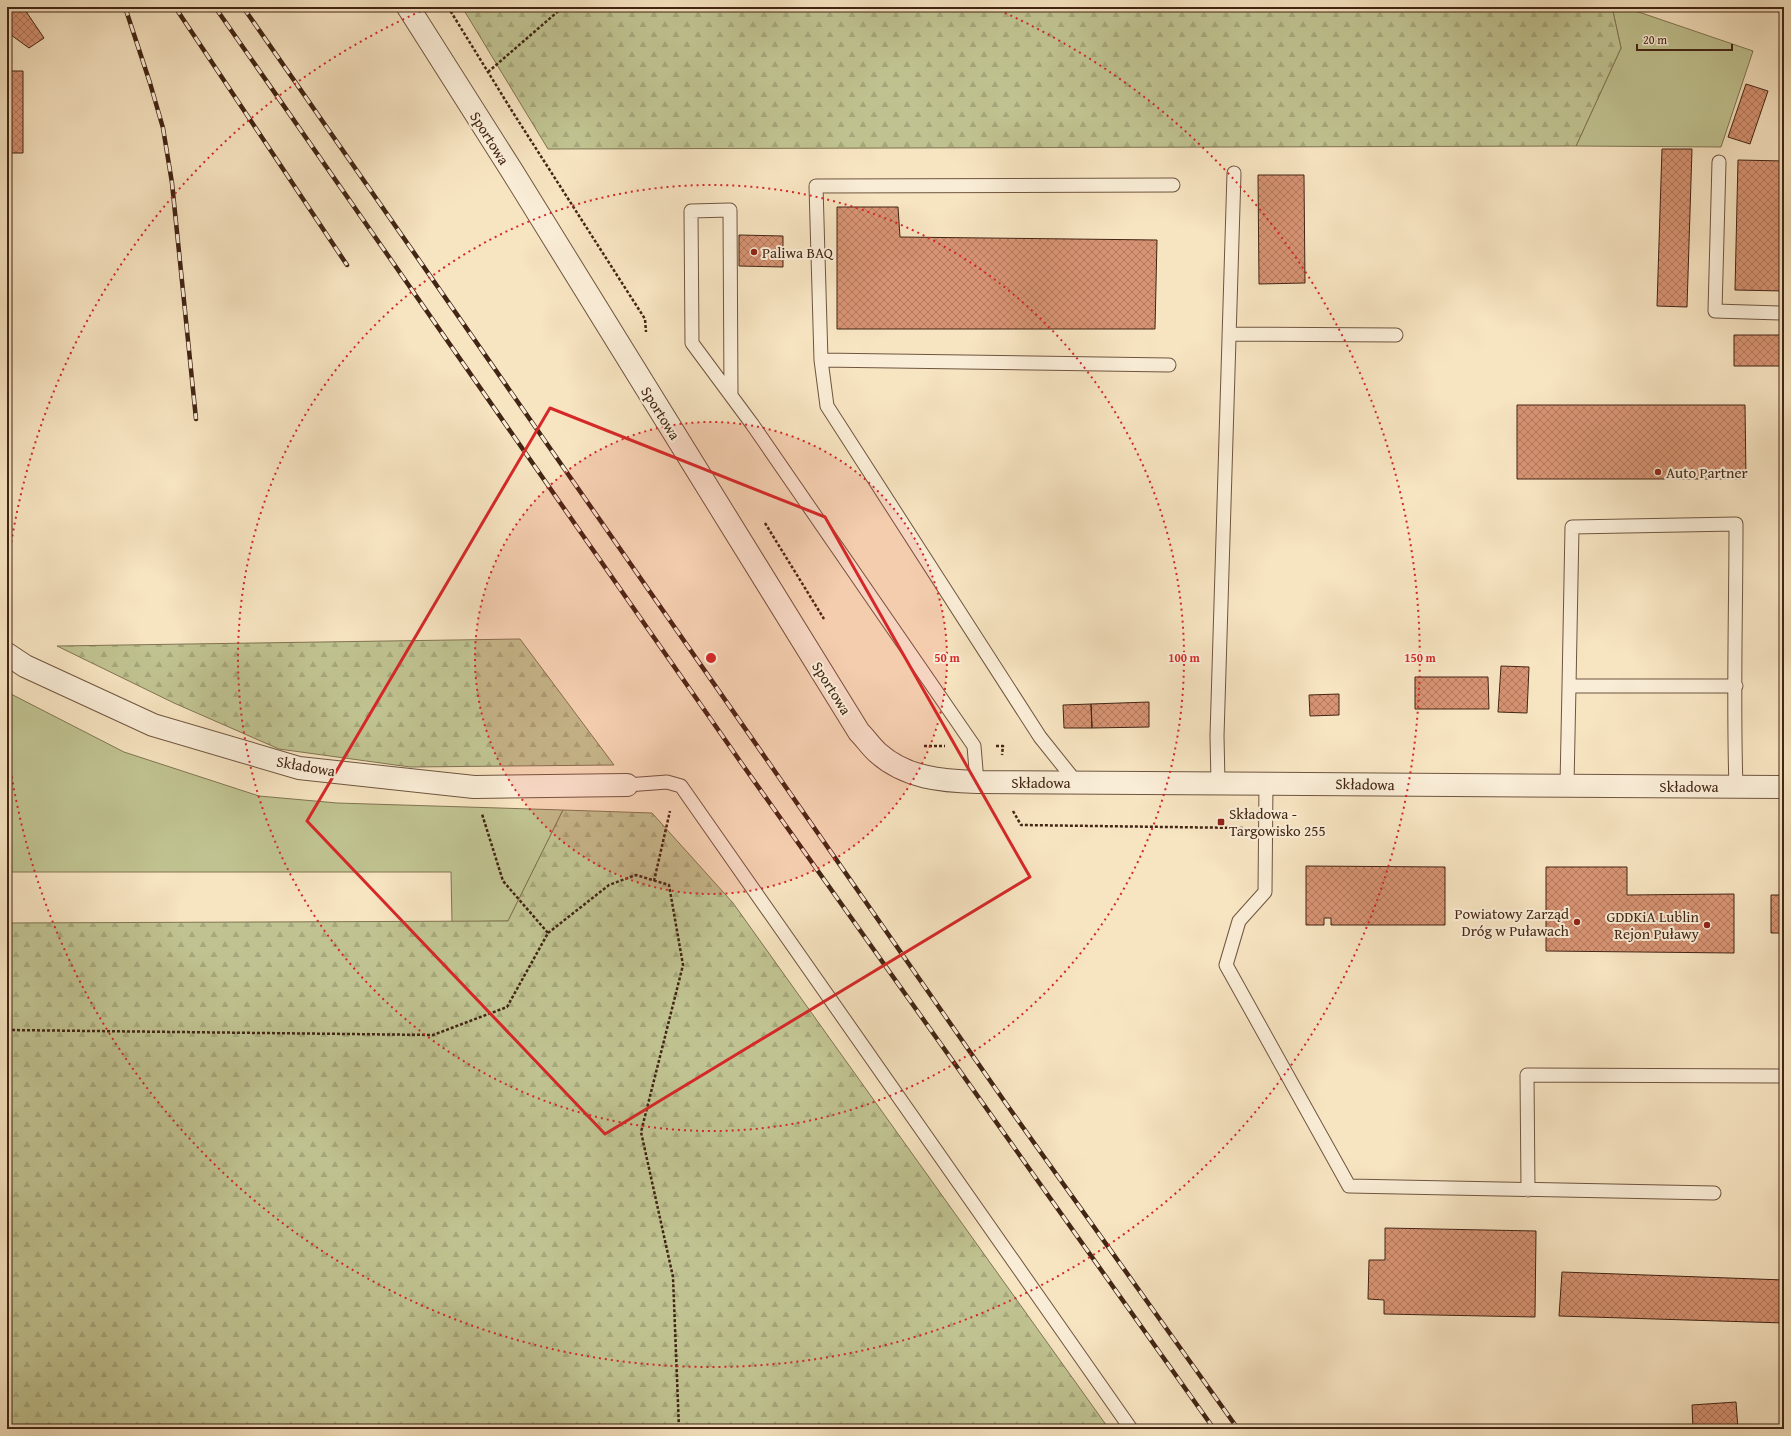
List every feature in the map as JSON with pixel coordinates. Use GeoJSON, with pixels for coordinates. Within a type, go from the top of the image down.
{"type":"FeatureCollection","features":[{"type":"Feature","properties":{"kind":"street","name":"Sportowa"},"geometry":{"type":"LineString","coordinates":[[408,7],[860,732],[878,754],[899,768],[922,777],[946,781]]}},
{"type":"Feature","properties":{"kind":"street","name":"Składowa"},"geometry":{"type":"LineString","coordinates":[[7,654],[25,666],[153,725],[299,768],[474,786],[627,785]]}},
{"type":"Feature","properties":{"kind":"street","name":"Składowa"},"geometry":{"type":"LineString","coordinates":[[946,781],[1784,787]]}},
{"type":"Feature","properties":{"kind":"lane"},"geometry":{"type":"LineString","coordinates":[[1719,162],[1715,311],[1784,313]]}},
{"type":"Feature","properties":{"kind":"lane"},"geometry":{"type":"LineString","coordinates":[[1218,783],[1217,736],[1234,173]]}},
{"type":"Feature","properties":{"kind":"lane"},"geometry":{"type":"LineString","coordinates":[[1076,782],[1040,737],[827,406],[821,360],[816,186],[1173,185]]}},
{"type":"Feature","properties":{"kind":"lane"},"geometry":{"type":"LineString","coordinates":[[731,394],[730,210],[691,211],[692,343],[731,394],[974,746],[978,782]]}},
{"type":"Feature","properties":{"kind":"lane"},"geometry":{"type":"LineString","coordinates":[[1229,334],[1396,335]]}},
{"type":"Feature","properties":{"kind":"lane"},"geometry":{"type":"LineString","coordinates":[[821,360],[1169,365]]}},
{"type":"Feature","properties":{"kind":"lane"},"geometry":{"type":"LineString","coordinates":[[1567,786],[1572,527],[1736,524],[1736,686],[1734,734],[1736,787]]}},
{"type":"Feature","properties":{"kind":"lane"},"geometry":{"type":"LineString","coordinates":[[1569,686],[1736,686]]}},
{"type":"Feature","properties":{"kind":"lane"},"geometry":{"type":"LineString","coordinates":[[627,785],[667,782],[681,786],[1131,1429]]}},
{"type":"Feature","properties":{"kind":"lane"},"geometry":{"type":"LineString","coordinates":[[1266,783],[1265,892],[1239,921],[1226,965],[1348,1186],[1714,1193]]}},
{"type":"Feature","properties":{"kind":"lane"},"geometry":{"type":"LineString","coordinates":[[1528,1190],[1527,1075],[1784,1076]]}},
{"type":"Feature","properties":{"kind":"path"},"geometry":{"type":"LineString","coordinates":[[488,72],[563,7]]}},
{"type":"Feature","properties":{"kind":"path"},"geometry":{"type":"LineString","coordinates":[[654,880],[672,804],[667,782]]}},
{"type":"Feature","properties":{"kind":"path"},"geometry":{"type":"LineString","coordinates":[[474,786],[503,881],[548,933]]}},
{"type":"Feature","properties":{"kind":"path"},"geometry":{"type":"LineString","coordinates":[[7,1030],[433,1035],[507,1007],[548,933],[609,885],[636,875],[669,885],[683,965],[641,1132],[673,1277],[678,1429]]}},
{"type":"Feature","properties":{"kind":"highlighted area"},"geometry":{"type":"Polygon","coordinates":[[[550,408],[825,517],[1030,877],[605,1134],[307,821],[550,408]]]}},
{"type":"Feature","properties":{"kind":"green space"},"geometry":{"type":"Polygon","coordinates":[[[462,7],[632,7],[637,11],[670,7],[1612,7],[1621,48],[1576,146],[548,149],[462,7]]]}},
{"type":"Feature","properties":{"kind":"green space"},"geometry":{"type":"Polygon","coordinates":[[[1612,7],[1624,7],[1753,51],[1721,147],[1576,146],[1621,48],[1612,7]]]}},
{"type":"Feature","properties":{"kind":"green space"},"geometry":{"type":"Polygon","coordinates":[[[520,639],[614,765],[410,767],[279,749],[174,703],[57,646],[520,639]]]}},
{"type":"Feature","properties":{"kind":"green space"},"geometry":{"type":"Polygon","coordinates":[[[7,692],[124,752],[259,796],[337,803],[563,810],[508,921],[452,922],[451,872],[7,872],[7,692]]]}},
{"type":"Feature","properties":{"kind":"green space"},"geometry":{"type":"Polygon","coordinates":[[[563,810],[652,813],[733,903],[1109,1429],[7,1429],[7,923],[508,921],[563,810]]]}},
{"type":"Feature","properties":{"kind":"building"},"geometry":{"type":"Polygon","coordinates":[[[7,7],[23,7],[44,38],[29,48],[7,32],[7,7]]]}},
{"type":"Feature","properties":{"kind":"building"},"geometry":{"type":"Polygon","coordinates":[[[7,71],[23,71],[23,153],[7,153],[7,71]]]}},
{"type":"Feature","properties":{"kind":"building"},"geometry":{"type":"Polygon","coordinates":[[[1746,84],[1768,91],[1750,144],[1728,137],[1746,84]]]}},
{"type":"Feature","properties":{"kind":"building"},"geometry":{"type":"Polygon","coordinates":[[[1662,149],[1692,149],[1687,307],[1657,306],[1662,149]]]}},
{"type":"Feature","properties":{"kind":"building"},"geometry":{"type":"Polygon","coordinates":[[[1738,160],[1784,161],[1784,291],[1735,290],[1738,160]]]}},
{"type":"Feature","properties":{"kind":"building"},"geometry":{"type":"Polygon","coordinates":[[[1258,175],[1304,175],[1305,283],[1259,284],[1258,175]]]}},
{"type":"Feature","properties":{"kind":"building"},"geometry":{"type":"Polygon","coordinates":[[[837,207],[898,207],[900,237],[1157,240],[1155,329],[837,329],[837,207]]]}},
{"type":"Feature","properties":{"kind":"building"},"geometry":{"type":"Polygon","coordinates":[[[739,235],[783,236],[783,267],[739,266],[739,235]]]}},
{"type":"Feature","properties":{"kind":"building"},"geometry":{"type":"Polygon","coordinates":[[[1734,335],[1784,335],[1784,366],[1734,366],[1734,335]]]}},
{"type":"Feature","properties":{"kind":"building"},"geometry":{"type":"Polygon","coordinates":[[[1517,405],[1745,405],[1746,479],[1517,479],[1517,405]]]}},
{"type":"Feature","properties":{"kind":"building"},"geometry":{"type":"Polygon","coordinates":[[[1501,666],[1529,667],[1527,713],[1498,712],[1501,666]]]}},
{"type":"Feature","properties":{"kind":"building"},"geometry":{"type":"Polygon","coordinates":[[[1415,677],[1488,677],[1489,709],[1415,709],[1415,677]]]}},
{"type":"Feature","properties":{"kind":"building"},"geometry":{"type":"Polygon","coordinates":[[[1339,694],[1339,715],[1310,716],[1309,695],[1339,694]]]}},
{"type":"Feature","properties":{"kind":"building"},"geometry":{"type":"Polygon","coordinates":[[[1149,702],[1149,727],[1092,728],[1091,704],[1149,702]]]}},
{"type":"Feature","properties":{"kind":"building"},"geometry":{"type":"Polygon","coordinates":[[[1091,704],[1092,728],[1064,728],[1063,705],[1091,704]]]}},
{"type":"Feature","properties":{"kind":"building"},"geometry":{"type":"Polygon","coordinates":[[[1306,866],[1445,867],[1445,925],[1331,925],[1331,918],[1324,918],[1324,925],[1306,925],[1306,866]]]}},
{"type":"Feature","properties":{"kind":"building"},"geometry":{"type":"Polygon","coordinates":[[[1546,867],[1627,867],[1627,895],[1734,894],[1734,953],[1546,951],[1546,867]]]}},
{"type":"Feature","properties":{"kind":"building"},"geometry":{"type":"Polygon","coordinates":[[[1771,895],[1784,895],[1784,933],[1771,933],[1771,895]]]}},
{"type":"Feature","properties":{"kind":"building"},"geometry":{"type":"Polygon","coordinates":[[[1385,1228],[1536,1231],[1535,1317],[1384,1314],[1384,1300],[1368,1299],[1369,1260],[1385,1260],[1385,1228]]]}},
{"type":"Feature","properties":{"kind":"building"},"geometry":{"type":"Polygon","coordinates":[[[1562,1272],[1784,1280],[1784,1323],[1559,1316],[1562,1272]]]}},
{"type":"Feature","properties":{"kind":"building"},"geometry":{"type":"Polygon","coordinates":[[[1736,1402],[1738,1429],[1693,1429],[1692,1405],[1736,1402]]]}},
{"type":"Feature","properties":{"kind":"railway"},"geometry":{"type":"LineString","coordinates":[[125,7],[163,128],[172,183],[196,419]]}},
{"type":"Feature","properties":{"kind":"railway"},"geometry":{"type":"LineString","coordinates":[[175,7],[347,265]]}},
{"type":"Feature","properties":{"kind":"railway"},"geometry":{"type":"LineString","coordinates":[[215,7],[742,764],[1214,1429]]}},
{"type":"Feature","properties":{"kind":"railway"},"geometry":{"type":"LineString","coordinates":[[243,7],[1007,1105],[1238,1429]]}},
{"type":"Feature","properties":{"kind":"place","name":"Paliwa BAQ"},"geometry":{"type":"Point","coordinates":[754,252]}},
{"type":"Feature","properties":{"kind":"place","name":"Auto Partner"},"geometry":{"type":"Point","coordinates":[1658,472]}},
{"type":"Feature","properties":{"kind":"place","name":"Składowa - Targowisko 255"},"geometry":{"type":"Point","coordinates":[1221,822]}},
{"type":"Feature","properties":{"kind":"place","name":"Powiatowy Zarząd Dróg w Puławach"},"geometry":{"type":"Point","coordinates":[1577,922]}},
{"type":"Feature","properties":{"kind":"place","name":"GDDKiA Lublin Rejon Puławy"},"geometry":{"type":"Point","coordinates":[1707,925]}}]}
